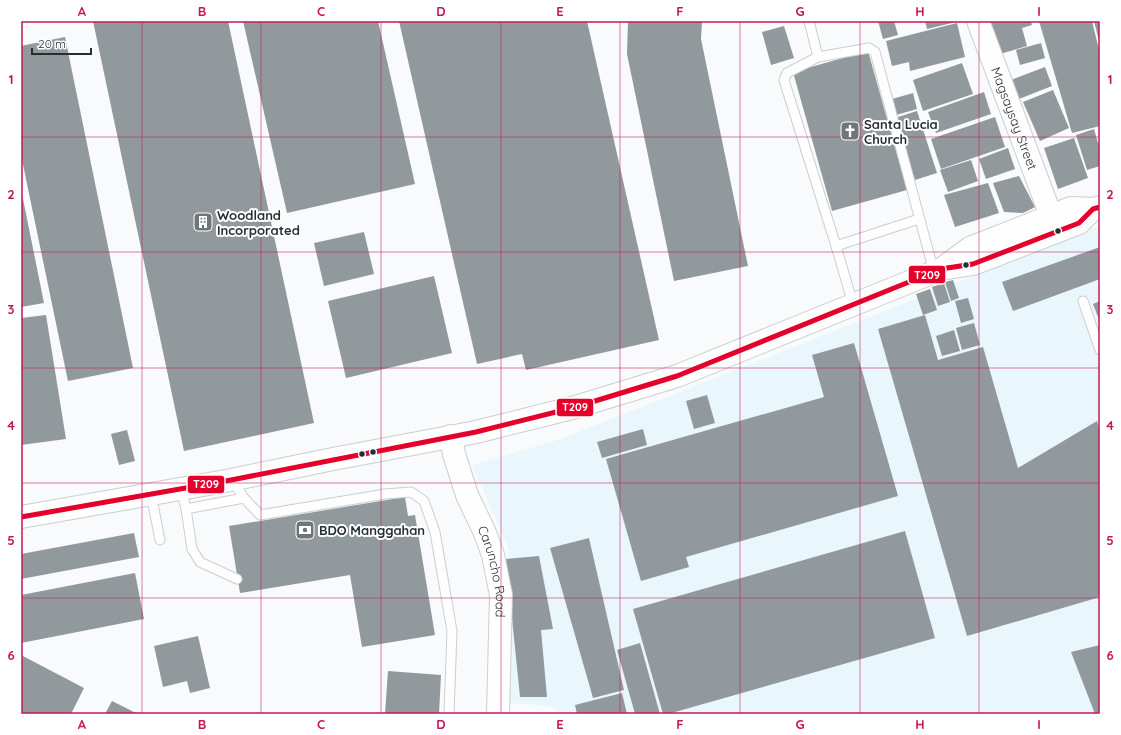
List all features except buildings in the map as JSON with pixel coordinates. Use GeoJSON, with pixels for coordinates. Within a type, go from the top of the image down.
{"type":"FeatureCollection","features":[{"type":"Feature","properties":{"kind":"main road","name":"Magsaysay Street"},"geometry":{"type":"LineString","coordinates":[[978,21],[1051,216]]}},
{"type":"Feature","properties":{"kind":"main road"},"geometry":{"type":"LineString","coordinates":[[938,271],[970,248],[1071,208],[1096,208]]}},
{"type":"Feature","properties":{"kind":"main road"},"geometry":{"type":"LineString","coordinates":[[21,517],[231,480],[476,432],[572,408],[677,376],[938,271],[973,264],[1079,223],[1096,208]]}},
{"type":"Feature","properties":{"kind":"main road","name":"Caruncho Road"},"geometry":{"type":"LineString","coordinates":[[451,436],[454,454],[467,495],[485,533],[493,555],[501,595],[498,714]]}},
{"type":"Feature","properties":{"kind":"lane"},"geometry":{"type":"LineString","coordinates":[[808,21],[818,57]]}},
{"type":"Feature","properties":{"kind":"lane"},"geometry":{"type":"LineString","coordinates":[[854,304],[784,80],[787,73],[818,57],[869,48],[875,52],[919,219],[938,271]]}},
{"type":"Feature","properties":{"kind":"lane"},"geometry":{"type":"LineString","coordinates":[[836,246],[919,219]]}},
{"type":"Feature","properties":{"kind":"lane"},"geometry":{"type":"LineString","coordinates":[[1083,301],[1100,350]]}},
{"type":"Feature","properties":{"kind":"lane"},"geometry":{"type":"LineString","coordinates":[[231,480],[260,516],[385,494],[411,492],[424,502],[435,532],[452,631],[449,714]]}},
{"type":"Feature","properties":{"kind":"lane"},"geometry":{"type":"LineString","coordinates":[[181,489],[186,509],[192,549],[200,562],[237,579]]}},
{"type":"Feature","properties":{"kind":"lane"},"geometry":{"type":"LineString","coordinates":[[151,494],[160,540]]}},
{"type":"Feature","properties":{"kind":"lane"},"geometry":{"type":"LineString","coordinates":[[186,509],[244,498]]}},
{"type":"Feature","properties":{"kind":"shaded area"},"geometry":{"type":"Polygon","coordinates":[[[1100,226],[1100,714],[559,714],[551,706],[509,703],[508,547],[472,465],[558,440],[1100,226]]]}},
{"type":"Feature","properties":{"kind":"transit line","name":"T209"},"geometry":{"type":"LineString","coordinates":[[21,517],[231,480],[476,432],[572,408],[677,376],[941,269],[973,264],[1079,223],[1093,209],[1100,207]]}},
{"type":"Feature","properties":{"kind":"place","name":"Santa Lucia Church"},"geometry":{"type":"Point","coordinates":[850,131]}},
{"type":"Feature","properties":{"kind":"place","name":"Woodland Incorporated"},"geometry":{"type":"Point","coordinates":[203,222]}},
{"type":"Feature","properties":{"kind":"place","name":"BDO Manggahan"},"geometry":{"type":"Point","coordinates":[305,530]}}]}
